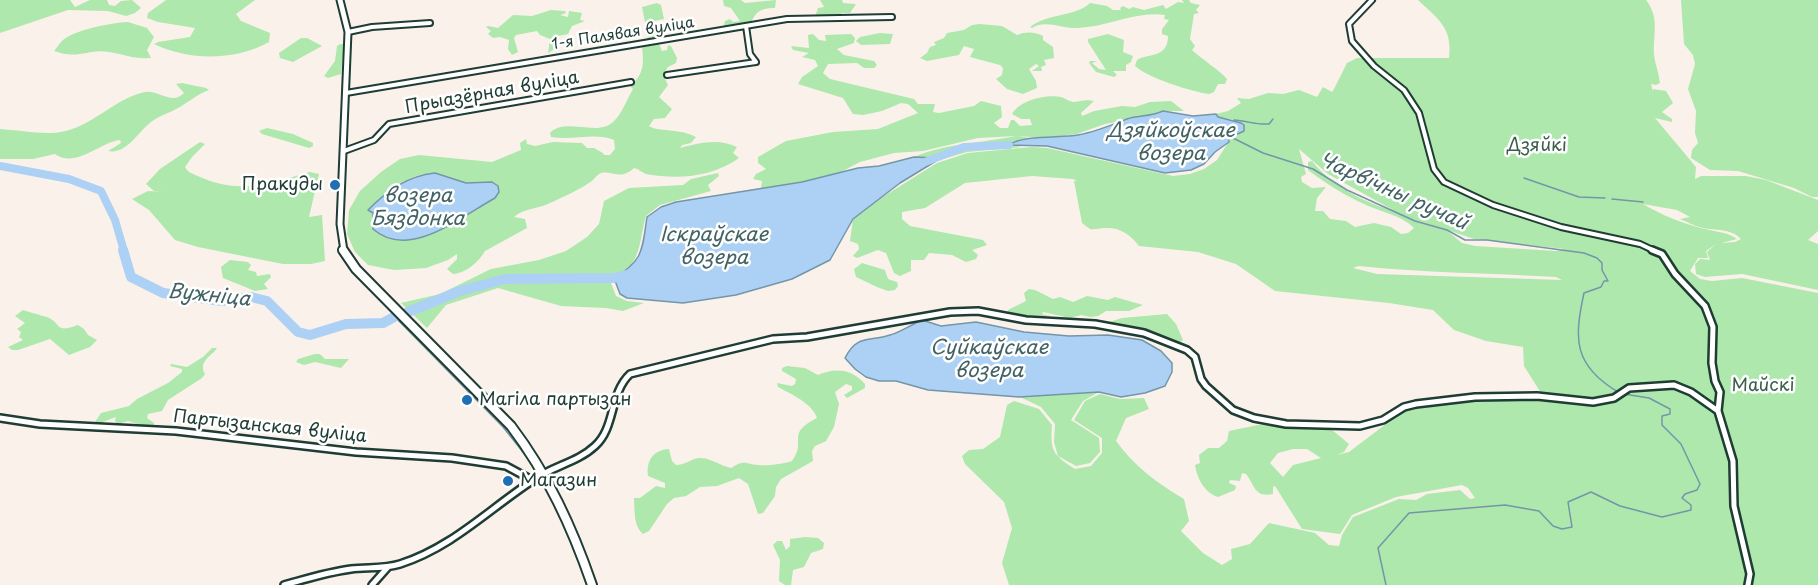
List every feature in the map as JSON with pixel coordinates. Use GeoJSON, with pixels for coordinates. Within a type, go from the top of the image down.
{"type":"FeatureCollection","features":[{"type":"Feature","properties":{"kind":"main road"},"geometry":{"type":"LineString","coordinates":[[340,0],[348,32],[340,231],[343,249],[356,269],[511,426],[546,474],[573,528],[592,585]]}},
{"type":"Feature","properties":{"kind":"street"},"geometry":{"type":"LineString","coordinates":[[1372,0],[1349,24],[1352,41],[1366,58],[1404,90],[1419,113],[1434,169],[1444,182],[1493,205],[1561,227],[1640,243],[1662,254],[1676,274],[1706,306],[1713,327],[1713,363],[1715,381],[1720,392],[1718,411],[1733,461],[1734,506],[1750,574],[1748,585]]}},
{"type":"Feature","properties":{"kind":"street","name":"1-я Палявая вуліца"},"geometry":{"type":"LineString","coordinates":[[346,93],[786,19],[892,16]]}},
{"type":"Feature","properties":{"kind":"street"},"geometry":{"type":"LineString","coordinates":[[348,32],[430,23]]}},
{"type":"Feature","properties":{"kind":"street"},"geometry":{"type":"LineString","coordinates":[[667,75],[756,62],[750,54],[746,26]]}},
{"type":"Feature","properties":{"kind":"street","name":"Прыазёрная вуліца"},"geometry":{"type":"LineString","coordinates":[[344,151],[374,140],[389,124],[631,82]]}},
{"type":"Feature","properties":{"kind":"street"},"geometry":{"type":"LineString","coordinates":[[284,585],[352,568],[388,567],[435,548],[462,532],[532,480],[569,462],[598,443],[617,389],[623,379],[630,374],[773,339],[827,334],[950,312],[978,311],[1026,320],[1095,324],[1144,333],[1187,350],[1195,357],[1201,379],[1206,386],[1233,410],[1254,418],[1286,424],[1360,426],[1383,420],[1404,407],[1416,404],[1474,397],[1537,396],[1593,402],[1614,398],[1629,388],[1674,385],[1691,392],[1718,411]]}},
{"type":"Feature","properties":{"kind":"street","name":"Партызанская вуліца"},"geometry":{"type":"LineString","coordinates":[[0,418],[40,424],[176,431],[356,452],[452,458],[506,465],[532,480]]}},
{"type":"Feature","properties":{"kind":"street"},"geometry":{"type":"LineString","coordinates":[[372,585],[388,567]]}},
{"type":"Feature","properties":{"kind":"green space"},"geometry":{"type":"Polygon","coordinates":[[[0,0],[70,0],[75,7],[90,0],[107,0],[109,5],[115,6],[121,1],[132,0],[141,8],[126,16],[108,11],[68,10],[0,33],[0,0]]]}},
{"type":"Feature","properties":{"kind":"green space"},"geometry":{"type":"Polygon","coordinates":[[[166,0],[255,0],[236,14],[241,21],[270,33],[269,42],[241,53],[227,55],[197,56],[168,50],[154,44],[190,37],[195,28],[147,18],[148,13],[166,0]]]}},
{"type":"Feature","properties":{"kind":"green space"},"geometry":{"type":"Polygon","coordinates":[[[723,0],[741,0],[745,3],[776,0],[775,8],[760,11],[751,24],[723,28],[725,21],[730,19],[733,22],[740,21],[731,8],[724,6],[723,0]]]}},
{"type":"Feature","properties":{"kind":"green space"},"geometry":{"type":"Polygon","coordinates":[[[820,0],[842,0],[843,3],[856,4],[850,13],[815,17],[818,8],[824,7],[820,0]]]}},
{"type":"Feature","properties":{"kind":"green space"},"geometry":{"type":"Polygon","coordinates":[[[1182,0],[1189,0],[1191,3],[1200,5],[1196,10],[1199,13],[1194,14],[1190,39],[1195,46],[1192,50],[1227,79],[1225,84],[1218,84],[1214,92],[1209,94],[1170,83],[1149,75],[1135,66],[1137,60],[1157,54],[1165,48],[1168,36],[1162,34],[1162,29],[1169,20],[1164,19],[1165,15],[1143,15],[1078,28],[1048,24],[1030,27],[1090,3],[1107,6],[1113,10],[1121,10],[1123,6],[1129,9],[1133,7],[1144,10],[1163,5],[1166,9],[1178,2],[1184,3],[1182,0]]]}},
{"type":"Feature","properties":{"kind":"green space"},"geometry":{"type":"Polygon","coordinates":[[[1418,0],[1646,0],[1653,13],[1654,55],[1660,83],[1651,84],[1653,92],[1653,89],[1666,91],[1673,103],[1662,112],[1672,119],[1672,122],[1655,118],[1696,167],[1695,179],[1701,176],[1746,176],[1766,180],[1818,200],[1818,231],[1808,240],[1818,244],[1818,290],[1742,274],[1705,277],[1696,274],[1695,264],[1700,259],[1710,260],[1707,252],[1716,244],[1706,251],[1708,258],[1698,258],[1690,271],[1700,279],[1712,281],[1742,278],[1818,293],[1818,585],[1009,585],[1002,563],[1012,528],[1004,502],[965,464],[962,456],[969,450],[983,449],[1000,437],[1007,405],[1014,401],[1039,409],[1052,425],[1053,447],[1058,456],[1075,469],[1091,466],[1102,453],[1102,438],[1074,420],[1085,401],[1100,394],[1120,399],[1144,398],[1149,409],[1126,418],[1116,441],[1147,474],[1184,499],[1189,521],[1181,531],[1203,553],[1222,565],[1232,559],[1231,549],[1250,544],[1269,523],[1315,533],[1329,545],[1339,546],[1342,535],[1353,517],[1399,499],[1416,500],[1427,494],[1460,490],[1470,499],[1475,498],[1468,488],[1462,485],[1396,497],[1352,515],[1340,534],[1302,529],[1275,486],[1273,494],[1262,494],[1256,490],[1246,474],[1242,473],[1240,481],[1230,480],[1229,483],[1236,486],[1235,490],[1218,497],[1202,485],[1195,465],[1200,463],[1199,455],[1208,448],[1219,448],[1227,441],[1229,431],[1258,425],[1331,429],[1349,444],[1344,452],[1337,455],[1349,452],[1403,411],[1470,401],[1534,398],[1541,393],[1524,366],[1523,347],[1486,341],[1454,330],[1433,310],[1275,291],[1236,264],[1198,252],[1139,246],[1129,235],[1116,229],[1090,229],[1082,223],[1074,181],[1077,181],[1073,179],[1032,176],[965,183],[925,208],[902,212],[902,219],[910,226],[983,240],[987,245],[972,250],[978,255],[976,259],[966,262],[952,255],[929,253],[924,260],[911,260],[911,271],[900,276],[894,273],[886,253],[878,250],[857,258],[853,256],[859,249],[858,244],[850,241],[853,219],[873,203],[937,163],[968,153],[1031,147],[1047,148],[1173,176],[1204,169],[1217,160],[1233,135],[1234,120],[1218,117],[1216,114],[1228,111],[1241,103],[1237,98],[1249,99],[1268,93],[1283,94],[1299,90],[1317,97],[1323,87],[1332,92],[1347,63],[1357,58],[1449,58],[1449,39],[1446,31],[1438,19],[1418,0]],[[1299,149],[1306,174],[1301,177],[1302,182],[1312,188],[1326,187],[1317,198],[1315,211],[1323,211],[1330,219],[1346,221],[1355,227],[1374,223],[1391,227],[1401,234],[1408,233],[1414,228],[1403,220],[1370,207],[1321,180],[1308,170],[1308,162],[1312,161],[1328,178],[1349,192],[1371,203],[1393,210],[1328,174],[1299,149]],[[1643,204],[1681,222],[1737,239],[1721,243],[1741,239],[1730,232],[1702,228],[1680,219],[1690,217],[1677,210],[1643,204]],[[1445,229],[1462,243],[1475,246],[1556,251],[1565,249],[1474,239],[1445,229]],[[1358,266],[1353,268],[1377,274],[1562,280],[1556,277],[1432,272],[1358,266]],[[1293,449],[1278,453],[1270,463],[1283,477],[1293,465],[1321,458],[1307,449],[1293,449]]]}},
{"type":"Feature","properties":{"kind":"green space"},"geometry":{"type":"Polygon","coordinates":[[[1681,0],[1818,0],[1818,197],[1812,197],[1794,188],[1738,171],[1710,170],[1691,158],[1692,150],[1698,143],[1695,133],[1696,111],[1688,89],[1695,64],[1693,55],[1684,44],[1681,0]]]}},
{"type":"Feature","properties":{"kind":"green space"},"geometry":{"type":"Polygon","coordinates":[[[657,3],[661,5],[664,19],[654,21],[657,29],[656,38],[649,42],[644,41],[652,33],[645,22],[642,7],[657,3]]]}},
{"type":"Feature","properties":{"kind":"green space"},"geometry":{"type":"Polygon","coordinates":[[[551,10],[565,11],[566,13],[560,15],[568,17],[569,11],[582,13],[580,20],[585,21],[572,26],[568,34],[558,36],[556,41],[558,47],[548,53],[550,39],[540,35],[537,31],[516,35],[514,38],[518,52],[512,55],[508,49],[509,40],[500,37],[493,38],[488,34],[491,31],[486,27],[498,28],[513,15],[532,16],[551,10]]]}},
{"type":"Feature","properties":{"kind":"green space"},"geometry":{"type":"Polygon","coordinates":[[[128,22],[147,28],[154,37],[147,50],[151,58],[102,51],[70,54],[54,51],[69,36],[104,25],[128,22]]]}},
{"type":"Feature","properties":{"kind":"green space"},"geometry":{"type":"Polygon","coordinates":[[[980,24],[1002,26],[1017,35],[1037,34],[1043,36],[1043,40],[1053,47],[1054,58],[1044,60],[1046,65],[1041,67],[1042,71],[1032,71],[1039,66],[1036,64],[1029,69],[1037,88],[1023,94],[1007,89],[996,79],[1002,75],[1003,68],[1000,65],[970,57],[974,49],[964,46],[959,55],[927,61],[920,58],[927,53],[930,47],[936,45],[934,42],[944,38],[947,33],[980,24]]]}},
{"type":"Feature","properties":{"kind":"green space"},"geometry":{"type":"Polygon","coordinates":[[[880,33],[893,34],[890,44],[861,45],[856,41],[860,37],[880,33]]]}},
{"type":"Feature","properties":{"kind":"green space"},"geometry":{"type":"Polygon","coordinates":[[[813,34],[819,40],[826,41],[825,35],[851,34],[855,38],[854,43],[837,49],[844,55],[874,61],[877,65],[874,68],[864,68],[857,63],[828,64],[823,73],[830,79],[914,99],[918,104],[935,104],[933,112],[939,113],[974,106],[981,101],[1001,106],[1002,117],[994,123],[1000,128],[1008,128],[1011,120],[1020,126],[1032,125],[1030,119],[1021,119],[1012,114],[1027,102],[1048,96],[1061,97],[1074,102],[1094,101],[1081,113],[1082,116],[1094,111],[1122,106],[1135,107],[1150,102],[1171,101],[1184,111],[1160,111],[1149,116],[1105,124],[1077,134],[1045,138],[1018,136],[1030,138],[1015,141],[1010,145],[1022,147],[967,152],[936,161],[935,158],[914,157],[952,146],[1016,136],[978,138],[923,151],[894,153],[860,162],[839,173],[802,182],[761,188],[762,181],[753,179],[756,174],[766,169],[758,163],[758,157],[786,141],[833,132],[878,129],[918,113],[908,104],[901,103],[882,111],[863,115],[853,114],[843,98],[798,84],[802,77],[818,66],[815,60],[802,57],[809,53],[793,50],[791,46],[809,48],[808,35],[813,34]]]}},
{"type":"Feature","properties":{"kind":"green space"},"geometry":{"type":"Polygon","coordinates":[[[1108,34],[1124,40],[1123,52],[1133,56],[1131,62],[1126,65],[1126,71],[1113,71],[1117,75],[1114,77],[1096,72],[1089,63],[1097,61],[1092,63],[1099,69],[1106,70],[1088,39],[1108,34]]]}},
{"type":"Feature","properties":{"kind":"green space"},"geometry":{"type":"Polygon","coordinates":[[[301,38],[307,38],[322,46],[293,62],[280,58],[279,53],[301,38]]]}},
{"type":"Feature","properties":{"kind":"green space"},"geometry":{"type":"Polygon","coordinates":[[[344,44],[341,74],[328,78],[324,76],[335,61],[337,46],[344,44]]]}},
{"type":"Feature","properties":{"kind":"green space"},"geometry":{"type":"Polygon","coordinates":[[[659,44],[662,51],[667,50],[668,45],[671,46],[677,58],[676,63],[668,67],[663,75],[668,85],[659,97],[672,109],[665,118],[654,119],[649,126],[683,132],[696,137],[691,143],[682,145],[680,148],[702,143],[730,144],[737,147],[733,153],[739,158],[718,169],[683,177],[646,174],[634,168],[624,174],[607,172],[599,174],[592,181],[571,193],[518,214],[514,217],[525,219],[527,228],[485,251],[472,266],[463,272],[453,274],[447,269],[457,259],[457,254],[426,268],[394,270],[368,265],[355,252],[347,234],[349,210],[360,191],[400,159],[419,155],[492,162],[521,150],[520,143],[526,139],[527,144],[535,146],[553,142],[582,143],[587,148],[594,148],[604,155],[610,155],[615,149],[614,140],[599,137],[559,138],[551,137],[550,133],[556,129],[572,126],[599,128],[613,122],[622,111],[633,89],[630,86],[640,73],[643,63],[642,47],[659,44]],[[435,173],[419,175],[406,180],[392,187],[374,205],[373,229],[445,227],[494,198],[466,183],[435,173]]]}},
{"type":"Feature","properties":{"kind":"green space"},"geometry":{"type":"Polygon","coordinates":[[[182,83],[209,90],[154,120],[122,149],[108,151],[121,143],[120,140],[80,157],[63,158],[55,154],[33,159],[0,159],[0,129],[39,133],[61,132],[83,124],[134,95],[150,92],[170,98],[179,97],[184,93],[176,84],[182,83]]]}},
{"type":"Feature","properties":{"kind":"green space"},"geometry":{"type":"Polygon","coordinates":[[[267,128],[293,134],[313,143],[313,146],[309,148],[262,134],[259,131],[267,128]]]}},
{"type":"Feature","properties":{"kind":"green space"},"geometry":{"type":"Polygon","coordinates":[[[200,142],[205,144],[185,167],[192,174],[215,182],[228,185],[255,185],[310,172],[319,174],[309,217],[322,215],[325,261],[311,264],[283,264],[198,247],[175,240],[149,210],[132,199],[148,191],[165,192],[154,191],[146,184],[160,169],[200,142]]]}},
{"type":"Feature","properties":{"kind":"green space"},"geometry":{"type":"Polygon","coordinates":[[[718,173],[719,176],[708,185],[711,191],[660,205],[646,216],[633,262],[611,283],[616,296],[627,301],[644,303],[623,311],[561,306],[498,288],[446,305],[427,328],[401,303],[440,294],[491,269],[539,260],[566,251],[587,237],[599,224],[604,201],[629,188],[683,185],[691,179],[718,173]]]}},
{"type":"Feature","properties":{"kind":"green space"},"geometry":{"type":"Polygon","coordinates":[[[230,260],[248,262],[251,265],[248,270],[256,272],[257,276],[270,274],[271,277],[264,284],[268,289],[255,291],[223,278],[221,267],[230,260]]]}},
{"type":"Feature","properties":{"kind":"green space"},"geometry":{"type":"Polygon","coordinates":[[[862,263],[885,270],[888,279],[897,282],[898,286],[895,290],[888,291],[856,277],[854,269],[862,263]]]}},
{"type":"Feature","properties":{"kind":"green space"},"geometry":{"type":"Polygon","coordinates":[[[1029,289],[1053,299],[1060,297],[1073,302],[1087,296],[1108,300],[1115,297],[1143,305],[1129,311],[1106,311],[1091,317],[1081,315],[1070,318],[1043,312],[1042,314],[1051,316],[1015,315],[1008,312],[1026,301],[1024,293],[1029,289]]]}},
{"type":"Feature","properties":{"kind":"green space"},"geometry":{"type":"Polygon","coordinates":[[[23,310],[52,319],[62,328],[78,325],[97,340],[90,347],[69,355],[50,339],[12,350],[8,347],[23,340],[19,337],[21,332],[17,329],[25,323],[15,316],[23,310]]]}},
{"type":"Feature","properties":{"kind":"green space"},"geometry":{"type":"Polygon","coordinates":[[[1167,314],[1176,324],[1183,340],[1179,343],[1143,331],[1103,324],[1122,318],[1167,314]]]}},
{"type":"Feature","properties":{"kind":"green space"},"geometry":{"type":"Polygon","coordinates":[[[212,348],[217,348],[204,362],[205,374],[202,378],[168,400],[162,411],[148,414],[147,418],[154,423],[153,426],[148,427],[128,421],[117,424],[116,417],[100,423],[95,422],[101,413],[129,406],[182,372],[182,369],[170,366],[171,364],[187,367],[212,348]]]}},
{"type":"Feature","properties":{"kind":"green space"},"geometry":{"type":"Polygon","coordinates":[[[320,354],[325,359],[349,359],[341,368],[315,362],[304,365],[296,362],[298,359],[320,354]]]}},
{"type":"Feature","properties":{"kind":"green space"},"geometry":{"type":"Polygon","coordinates":[[[787,366],[805,368],[818,375],[837,370],[849,372],[865,384],[865,388],[847,398],[844,395],[852,390],[852,386],[846,384],[835,392],[839,404],[834,427],[826,441],[815,446],[812,451],[813,461],[781,479],[776,487],[775,496],[763,513],[758,514],[748,484],[739,478],[717,486],[700,487],[686,496],[674,498],[667,504],[649,531],[643,534],[636,522],[634,498],[640,498],[656,486],[665,488],[665,483],[648,476],[648,466],[652,457],[663,450],[669,449],[672,461],[676,465],[699,458],[731,468],[742,463],[766,465],[792,461],[798,448],[801,429],[817,418],[806,403],[778,387],[777,383],[792,386],[795,384],[796,379],[782,371],[782,368],[787,366]]]}},
{"type":"Feature","properties":{"kind":"green space"},"geometry":{"type":"Polygon","coordinates":[[[1099,392],[1083,401],[1071,420],[1099,438],[1100,452],[1090,463],[1076,466],[1058,456],[1054,442],[1055,424],[1041,407],[1020,397],[1099,392]]]}},
{"type":"Feature","properties":{"kind":"green space"},"geometry":{"type":"Polygon","coordinates":[[[818,538],[824,543],[823,549],[811,553],[804,567],[793,570],[791,585],[785,585],[779,581],[780,560],[773,545],[777,541],[782,541],[786,550],[790,546],[790,539],[818,538]]]}},
{"type":"Feature","properties":{"kind":"water","name":"Дзяйкоўскае возера"},"geometry":{"type":"Polygon","coordinates":[[[1163,111],[1193,116],[1216,114],[1218,117],[1241,123],[1244,125],[1244,131],[1229,138],[1229,142],[1204,164],[1191,170],[1165,173],[1047,146],[1009,145],[1032,138],[1084,134],[1127,119],[1163,111]]]}},
{"type":"Feature","properties":{"kind":"water","name":"Іскраўскае возера"},"geometry":{"type":"Polygon","coordinates":[[[914,157],[935,158],[936,161],[900,183],[853,219],[830,260],[792,279],[736,295],[683,303],[627,298],[620,294],[614,278],[631,266],[640,253],[647,217],[661,207],[676,202],[802,182],[914,157]]]}},
{"type":"Feature","properties":{"kind":"water","name":"возера Бяздонка"},"geometry":{"type":"Polygon","coordinates":[[[435,173],[466,183],[492,182],[498,186],[499,192],[495,198],[451,224],[419,238],[403,240],[387,238],[373,229],[373,213],[368,210],[375,203],[407,181],[435,173]]]}},
{"type":"Feature","properties":{"kind":"water","name":"Суйкаўскае возера"},"geometry":{"type":"Polygon","coordinates":[[[922,320],[941,326],[976,322],[1024,332],[1069,336],[1108,335],[1142,340],[1161,351],[1172,363],[1172,372],[1165,386],[1145,393],[1121,397],[1099,392],[1019,397],[928,390],[896,381],[879,381],[866,377],[845,358],[859,342],[894,334],[922,320]]]}},
{"type":"Feature","properties":{"kind":"waterway"},"geometry":{"type":"LineString","coordinates":[[1234,120],[1269,124],[1273,119]]}},
{"type":"Feature","properties":{"kind":"waterway","name":"Чарвічны ручай"},"geometry":{"type":"LineString","coordinates":[[1231,137],[1263,153],[1313,169],[1347,190],[1415,221],[1447,230],[1465,240],[1487,240],[1584,253],[1597,258],[1602,263],[1602,270],[1608,281],[1604,281],[1601,287],[1584,293],[1578,337],[1580,350],[1592,372],[1618,392]]}},
{"type":"Feature","properties":{"kind":"waterway","name":"Вужніца"},"geometry":{"type":"LineString","coordinates":[[925,162],[964,147],[1009,145]]}},
{"type":"Feature","properties":{"kind":"waterway","name":"Вужніца"},"geometry":{"type":"LineString","coordinates":[[0,166],[69,179],[101,191],[115,220],[124,251]]}},
{"type":"Feature","properties":{"kind":"waterway"},"geometry":{"type":"LineString","coordinates":[[1524,178],[1579,197],[1605,198]]}},
{"type":"Feature","properties":{"kind":"waterway"},"geometry":{"type":"LineString","coordinates":[[1612,199],[1643,202]]}},
{"type":"Feature","properties":{"kind":"waterway","name":"Вужніца"},"geometry":{"type":"LineString","coordinates":[[123,250],[131,277],[163,293],[222,301],[251,297],[267,301],[298,332],[310,335],[346,324],[383,323],[396,316]]}},
{"type":"Feature","properties":{"kind":"waterway","name":"Вужніца"},"geometry":{"type":"LineString","coordinates":[[408,312],[460,291],[505,279],[614,278],[626,275]]}},
{"type":"Feature","properties":{"kind":"waterway"},"geometry":{"type":"LineString","coordinates":[[395,317],[503,427],[530,461]]}},
{"type":"Feature","properties":{"kind":"waterway","name":"Чарвічны ручай"},"geometry":{"type":"LineString","coordinates":[[1386,585],[1378,548],[1409,513],[1505,505],[1539,511],[1553,526],[1562,529],[1572,527],[1568,502],[1591,492],[1620,506],[1662,517],[1691,510],[1691,505],[1682,498],[1685,494],[1697,490],[1700,484],[1681,444],[1662,425],[1662,416],[1670,414],[1670,409],[1649,398],[1624,394]]}},
{"type":"Feature","properties":{"kind":"place","name":"Пракуды"},"geometry":{"type":"Point","coordinates":[335,185]}},
{"type":"Feature","properties":{"kind":"place","name":"Магіла партызан"},"geometry":{"type":"Point","coordinates":[467,400]}},
{"type":"Feature","properties":{"kind":"place","name":"Магазин"},"geometry":{"type":"Point","coordinates":[508,481]}},
{"type":"Feature","properties":{"kind":"park label","name":"Дзяйкі"},"geometry":{"type":"Point","coordinates":[1537,146]}},
{"type":"Feature","properties":{"kind":"park label","name":"Майскі"},"geometry":{"type":"Point","coordinates":[1763,386]}}]}
